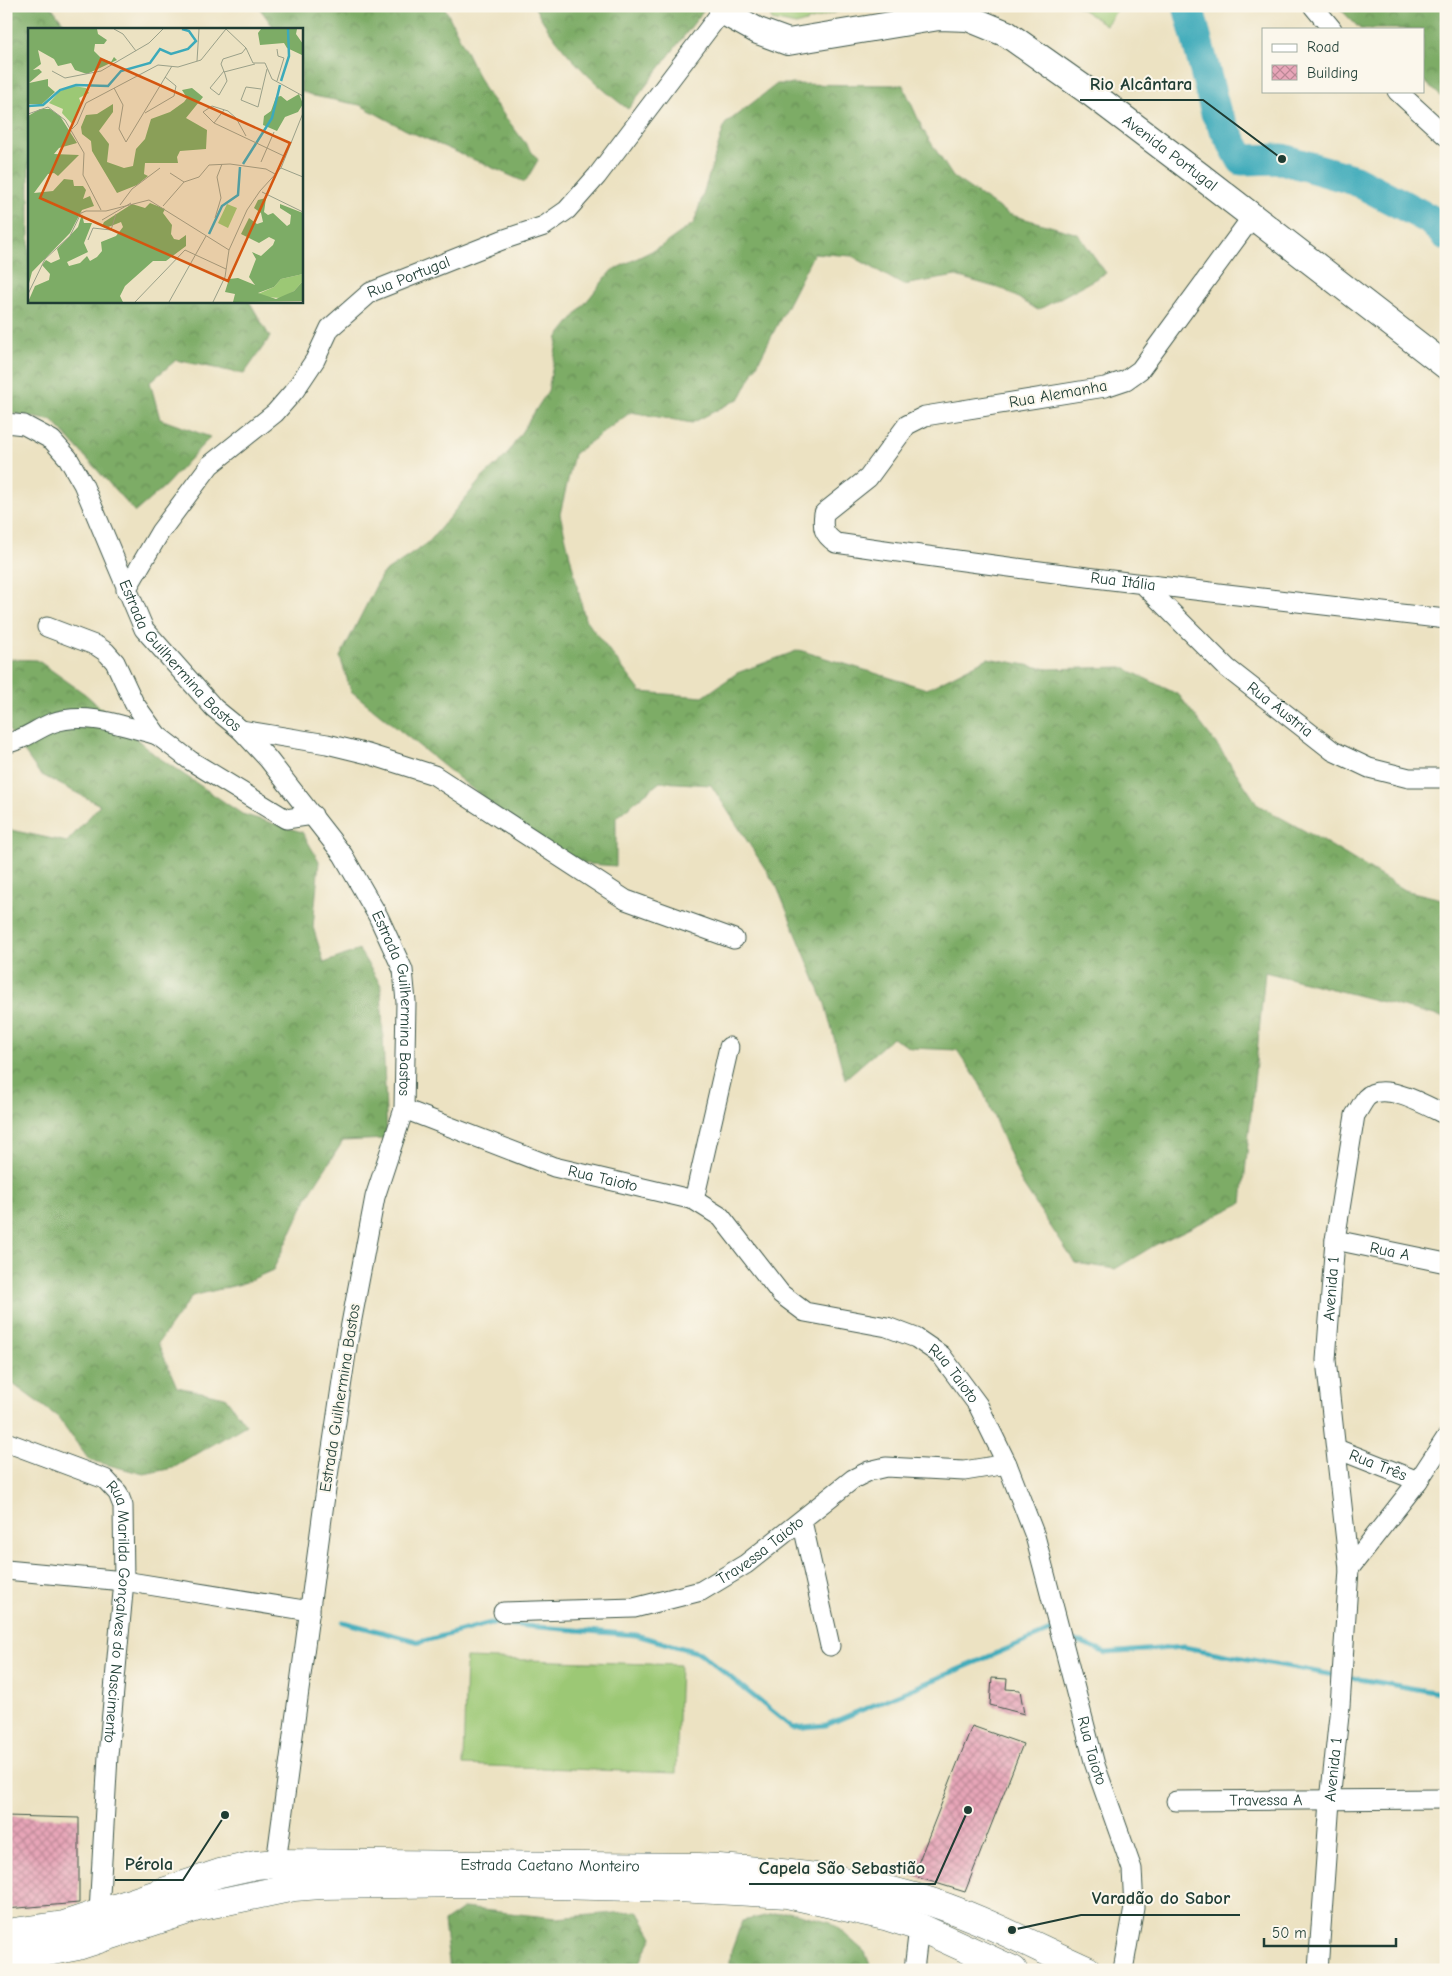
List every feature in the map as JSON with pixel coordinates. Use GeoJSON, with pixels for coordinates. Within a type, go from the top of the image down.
{"type":"FeatureCollection","features":[{"type":"Feature","properties":{"kind":"main road","name":"Estrada Caetano Monteiro"},"geometry":{"type":"LineString","coordinates":[[6,1933],[64,1925],[220,1873],[256,1865],[276,1863],[700,1867],[765,1871],[847,1881],[919,1898],[1086,1970]]}},
{"type":"Feature","properties":{"kind":"main road","name":"Estrada Caetano Monteiro"},"geometry":{"type":"LineString","coordinates":[[6,1957],[37,1954],[78,1946],[198,1907],[270,1891],[320,1885],[470,1883],[677,1888],[787,1894],[885,1916],[919,1927],[1012,1970]]}},
{"type":"Feature","properties":{"kind":"street"},"geometry":{"type":"LineString","coordinates":[[1313,6],[1331,28]]}},
{"type":"Feature","properties":{"kind":"street","name":"Avenida Portugal"},"geometry":{"type":"LineString","coordinates":[[723,9],[758,32],[788,42],[939,18],[968,18],[1014,39],[1092,94],[1446,366]]}},
{"type":"Feature","properties":{"kind":"street","name":"Rua Portugal"},"geometry":{"type":"LineString","coordinates":[[126,590],[160,532],[210,465],[275,413],[295,390],[315,360],[330,328],[371,292],[502,240],[544,226],[566,210],[597,176],[723,9]]}},
{"type":"Feature","properties":{"kind":"street"},"geometry":{"type":"LineString","coordinates":[[1398,92],[1446,136]]}},
{"type":"Feature","properties":{"kind":"street","name":"Rua Alemanha"},"geometry":{"type":"LineString","coordinates":[[824,513],[868,478],[907,425],[925,416],[1105,387],[1126,380],[1140,370],[1252,217]]}},
{"type":"Feature","properties":{"kind":"street","name":"Estrada Guilhermina Bastos"},"geometry":{"type":"LineString","coordinates":[[6,424],[24,425],[52,440],[68,458],[82,484],[144,629],[169,660],[214,708],[241,730],[268,758],[344,855],[378,916],[402,970],[406,1002],[404,1109],[375,1197],[348,1340],[276,1863]]}},
{"type":"Feature","properties":{"kind":"street","name":"Rua Itália"},"geometry":{"type":"LineString","coordinates":[[824,513],[822,526],[826,535],[836,543],[1143,584],[1446,619]]}},
{"type":"Feature","properties":{"kind":"street","name":"Rua Áustria"},"geometry":{"type":"LineString","coordinates":[[1143,584],[1227,668],[1333,751],[1369,768],[1408,778],[1446,778]]}},
{"type":"Feature","properties":{"kind":"street"},"geometry":{"type":"LineString","coordinates":[[47,627],[91,644],[106,652],[115,662],[134,703],[157,735],[204,770],[286,819],[313,816]]}},
{"type":"Feature","properties":{"kind":"street"},"geometry":{"type":"LineString","coordinates":[[6,743],[14,742],[52,723],[78,717],[157,735]]}},
{"type":"Feature","properties":{"kind":"street"},"geometry":{"type":"LineString","coordinates":[[241,730],[327,744],[368,754],[434,775],[626,900],[734,939]]}},
{"type":"Feature","properties":{"kind":"street"},"geometry":{"type":"LineString","coordinates":[[694,1200],[729,1047]]}},
{"type":"Feature","properties":{"kind":"street","name":"Avenida 1"},"geometry":{"type":"LineString","coordinates":[[1318,1970],[1330,1801],[1340,1706],[1349,1569],[1326,1360],[1335,1240],[1355,1115],[1366,1098],[1377,1092],[1388,1092],[1410,1099],[1446,1115]]}},
{"type":"Feature","properties":{"kind":"street","name":"Rua Taioto"},"geometry":{"type":"LineString","coordinates":[[404,1109],[554,1167],[694,1200],[722,1217],[781,1294],[805,1312],[887,1327],[916,1338],[941,1355],[978,1405],[1007,1464],[1035,1536],[1067,1652],[1095,1765],[1132,1869],[1134,1908],[1123,1970]]}},
{"type":"Feature","properties":{"kind":"street","name":"Rua A"},"geometry":{"type":"LineString","coordinates":[[1335,1240],[1446,1264]]}},
{"type":"Feature","properties":{"kind":"street"},"geometry":{"type":"LineString","coordinates":[[1349,1569],[1418,1481],[1446,1438]]}},
{"type":"Feature","properties":{"kind":"street","name":"Rua Marilda Gonçalves do Nascimento"},"geometry":{"type":"LineString","coordinates":[[6,1442],[105,1479],[118,1493],[123,1506],[124,1581],[108,1756],[99,1912]]}},
{"type":"Feature","properties":{"kind":"street","name":"Rua Três"},"geometry":{"type":"LineString","coordinates":[[1337,1448],[1418,1481]]}},
{"type":"Feature","properties":{"kind":"street","name":"Travessa Taioto"},"geometry":{"type":"LineString","coordinates":[[503,1612],[634,1608],[701,1590],[746,1564],[853,1479],[869,1471],[886,1467],[964,1471],[1007,1464]]}},
{"type":"Feature","properties":{"kind":"street"},"geometry":{"type":"LineString","coordinates":[[802,1521],[830,1646]]}},
{"type":"Feature","properties":{"kind":"street"},"geometry":{"type":"LineString","coordinates":[[6,1570],[124,1581],[310,1611]]}},
{"type":"Feature","properties":{"kind":"street","name":"Travessa A"},"geometry":{"type":"LineString","coordinates":[[1176,1801],[1446,1799]]}},
{"type":"Feature","properties":{"kind":"street"},"geometry":{"type":"LineString","coordinates":[[914,1970],[919,1927]]}},
{"type":"Feature","properties":{"kind":"green space"},"geometry":{"type":"Polygon","coordinates":[[[6,6],[51,6],[67,28],[28,28],[28,302],[250,302],[270,337],[244,374],[176,360],[150,382],[160,419],[210,437],[165,486],[135,512],[53,421],[6,412],[6,6]]]}},
{"type":"Feature","properties":{"kind":"green space"},"geometry":{"type":"Polygon","coordinates":[[[258,6],[444,6],[485,90],[538,160],[525,182],[406,130],[360,105],[314,96],[302,91],[302,28],[274,28],[258,6]]]}},
{"type":"Feature","properties":{"kind":"green space"},"geometry":{"type":"Polygon","coordinates":[[[534,6],[707,6],[628,109],[575,62],[553,35],[534,6]]]}},
{"type":"Feature","properties":{"kind":"green space"},"geometry":{"type":"Polygon","coordinates":[[[766,6],[855,6],[796,25],[772,20],[766,6]]]}},
{"type":"Feature","properties":{"kind":"green space"},"geometry":{"type":"Polygon","coordinates":[[[1077,6],[1120,6],[1106,25],[1077,6]]]}},
{"type":"Feature","properties":{"kind":"green space"},"geometry":{"type":"Polygon","coordinates":[[[1337,6],[1446,6],[1446,101],[1424,81],[1424,28],[1359,28],[1337,6]]]}},
{"type":"Feature","properties":{"kind":"green space"},"geometry":{"type":"Polygon","coordinates":[[[777,84],[903,85],[923,130],[953,177],[1008,214],[1078,234],[1106,273],[1038,310],[1005,290],[956,276],[903,285],[852,256],[814,253],[740,398],[692,423],[631,412],[574,454],[560,514],[585,619],[641,692],[703,697],[737,673],[799,650],[927,689],[988,658],[1048,669],[1122,667],[1179,695],[1220,749],[1258,805],[1323,841],[1404,890],[1446,900],[1446,1018],[1265,972],[1242,1203],[1155,1245],[1115,1269],[1075,1263],[1021,1182],[980,1084],[957,1050],[911,1048],[892,1038],[845,1079],[825,1004],[777,887],[711,785],[660,782],[616,817],[616,866],[575,863],[491,804],[351,691],[340,657],[382,574],[428,543],[482,478],[506,456],[548,391],[558,337],[611,271],[660,247],[694,223],[725,124],[777,84]]]}},
{"type":"Feature","properties":{"kind":"green space"},"geometry":{"type":"Polygon","coordinates":[[[6,659],[37,660],[85,694],[155,755],[242,814],[302,832],[319,861],[313,927],[324,963],[359,950],[381,985],[387,1139],[343,1141],[309,1194],[273,1270],[241,1284],[192,1296],[158,1343],[177,1387],[225,1397],[246,1425],[173,1468],[144,1474],[89,1460],[58,1417],[6,1379],[6,829],[67,842],[100,805],[40,774],[6,726],[6,659]]]}},
{"type":"Feature","properties":{"kind":"green space"},"geometry":{"type":"Polygon","coordinates":[[[466,1658],[680,1665],[676,1773],[463,1765],[466,1658]]]}},
{"type":"Feature","properties":{"kind":"green space"},"geometry":{"type":"Polygon","coordinates":[[[464,1908],[556,1918],[638,1911],[653,1937],[636,1970],[450,1970],[444,1922],[464,1908]]]}},
{"type":"Feature","properties":{"kind":"green space"},"geometry":{"type":"Polygon","coordinates":[[[788,1911],[831,1922],[865,1952],[872,1970],[729,1970],[731,1952],[742,1921],[788,1911]]]}},
{"type":"Feature","properties":{"kind":"building"},"geometry":{"type":"Polygon","coordinates":[[[992,1678],[1007,1679],[1006,1689],[1020,1690],[1024,1714],[990,1705],[992,1678]]]}},
{"type":"Feature","properties":{"kind":"building"},"geometry":{"type":"Polygon","coordinates":[[[972,1726],[1023,1744],[965,1892],[913,1876],[972,1726]]]}},
{"type":"Feature","properties":{"kind":"building"},"geometry":{"type":"Polygon","coordinates":[[[6,1816],[79,1818],[79,1903],[6,1909],[6,1816]]]}},
{"type":"Feature","properties":{"kind":"waterway"},"geometry":{"type":"LineString","coordinates":[[1188,6],[1216,113],[1242,160],[1282,159],[1355,180],[1429,219],[1446,235]]}},
{"type":"Feature","properties":{"kind":"waterway"},"geometry":{"type":"LineString","coordinates":[[343,1622],[420,1642],[491,1623],[636,1635],[700,1653],[793,1728],[826,1725],[1050,1631],[1055,1633]]}},
{"type":"Feature","properties":{"kind":"waterway"},"geometry":{"type":"LineString","coordinates":[[1066,1637],[1106,1653],[1184,1647],[1338,1676]]}},
{"type":"Feature","properties":{"kind":"waterway"},"geometry":{"type":"LineString","coordinates":[[1347,1677],[1446,1694]]}},
{"type":"Feature","properties":{"kind":"place","name":"Rio Alcântara"},"geometry":{"type":"Point","coordinates":[1282,159]}},
{"type":"Feature","properties":{"kind":"place","name":"Capela São Sebastião"},"geometry":{"type":"Point","coordinates":[968,1810]}},
{"type":"Feature","properties":{"kind":"place","name":"Pérola"},"geometry":{"type":"Point","coordinates":[225,1815]}},
{"type":"Feature","properties":{"kind":"place","name":"Varadão do Sabor"},"geometry":{"type":"Point","coordinates":[1012,1930]}}]}
